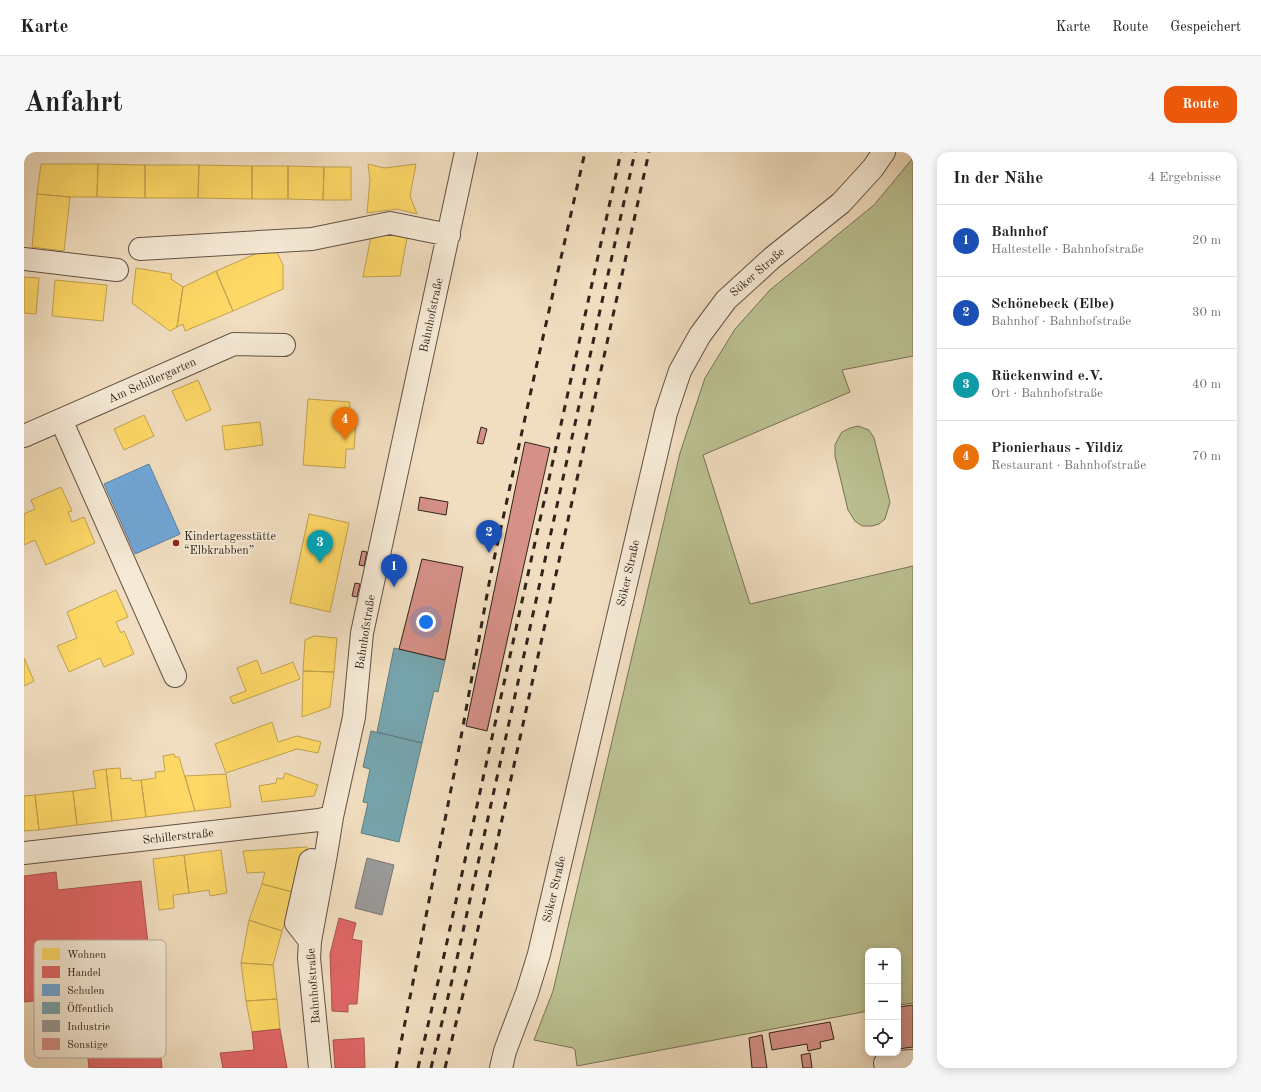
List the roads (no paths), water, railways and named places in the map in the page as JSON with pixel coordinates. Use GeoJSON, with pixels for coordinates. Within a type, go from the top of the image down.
{"type":"FeatureCollection","features":[{"type":"Feature","properties":{"kind":"street","name":"Bahnhofstraße"},"geometry":{"type":"LineString","coordinates":[[320,1068],[309,958],[310,942],[332,817],[354,717],[362,633],[466,152]]}},
{"type":"Feature","properties":{"kind":"street","name":"Söker Straße"},"geometry":{"type":"LineString","coordinates":[[501,1068],[505,1050],[528,993],[539,954],[666,413],[680,371],[700,335],[726,300],[772,258],[841,203],[873,168],[884,152]]}},
{"type":"Feature","properties":{"kind":"street"},"geometry":{"type":"LineString","coordinates":[[140,249],[312,239],[390,223],[449,235]]}},
{"type":"Feature","properties":{"kind":"street"},"geometry":{"type":"LineString","coordinates":[[24,259],[117,270]]}},
{"type":"Feature","properties":{"kind":"street","name":"Am Schillergarten"},"geometry":{"type":"LineString","coordinates":[[24,436],[234,344],[284,345]]}},
{"type":"Feature","properties":{"kind":"street"},"geometry":{"type":"LineString","coordinates":[[61,420],[175,676]]}},
{"type":"Feature","properties":{"kind":"street","name":"Schillerstraße"},"geometry":{"type":"LineString","coordinates":[[24,853],[319,820],[332,817]]}},
{"type":"Feature","properties":{"kind":"street"},"geometry":{"type":"LineString","coordinates":[[886,1068],[885,1063],[913,1061]]}},
{"type":"Feature","properties":{"kind":"railway"},"geometry":{"type":"LineString","coordinates":[[396,1068],[457,759],[491,573],[585,152]]}},
{"type":"Feature","properties":{"kind":"railway"},"geometry":{"type":"LineString","coordinates":[[418,1068],[621,152]]}},
{"type":"Feature","properties":{"kind":"railway"},"geometry":{"type":"LineString","coordinates":[[431,1068],[454,972],[635,152]]}},
{"type":"Feature","properties":{"kind":"railway"},"geometry":{"type":"LineString","coordinates":[[445,1068],[468,974],[649,152]]}},
{"type":"Feature","properties":{"kind":"place","name":"Pionierhaus - Yildiz"},"geometry":{"type":"Point","coordinates":[345,440]}},
{"type":"Feature","properties":{"kind":"place","name":"Kindertagesstätte “Elbkrabben”"},"geometry":{"type":"Point","coordinates":[176,543]}},
{"type":"Feature","properties":{"kind":"place","name":"Schönebeck (Elbe)"},"geometry":{"type":"Point","coordinates":[489,553]}},
{"type":"Feature","properties":{"kind":"place","name":"Rückenwind e.V."},"geometry":{"type":"Point","coordinates":[320,563]}},
{"type":"Feature","properties":{"kind":"place","name":"Bahnhof"},"geometry":{"type":"Point","coordinates":[394,587]}}]}
